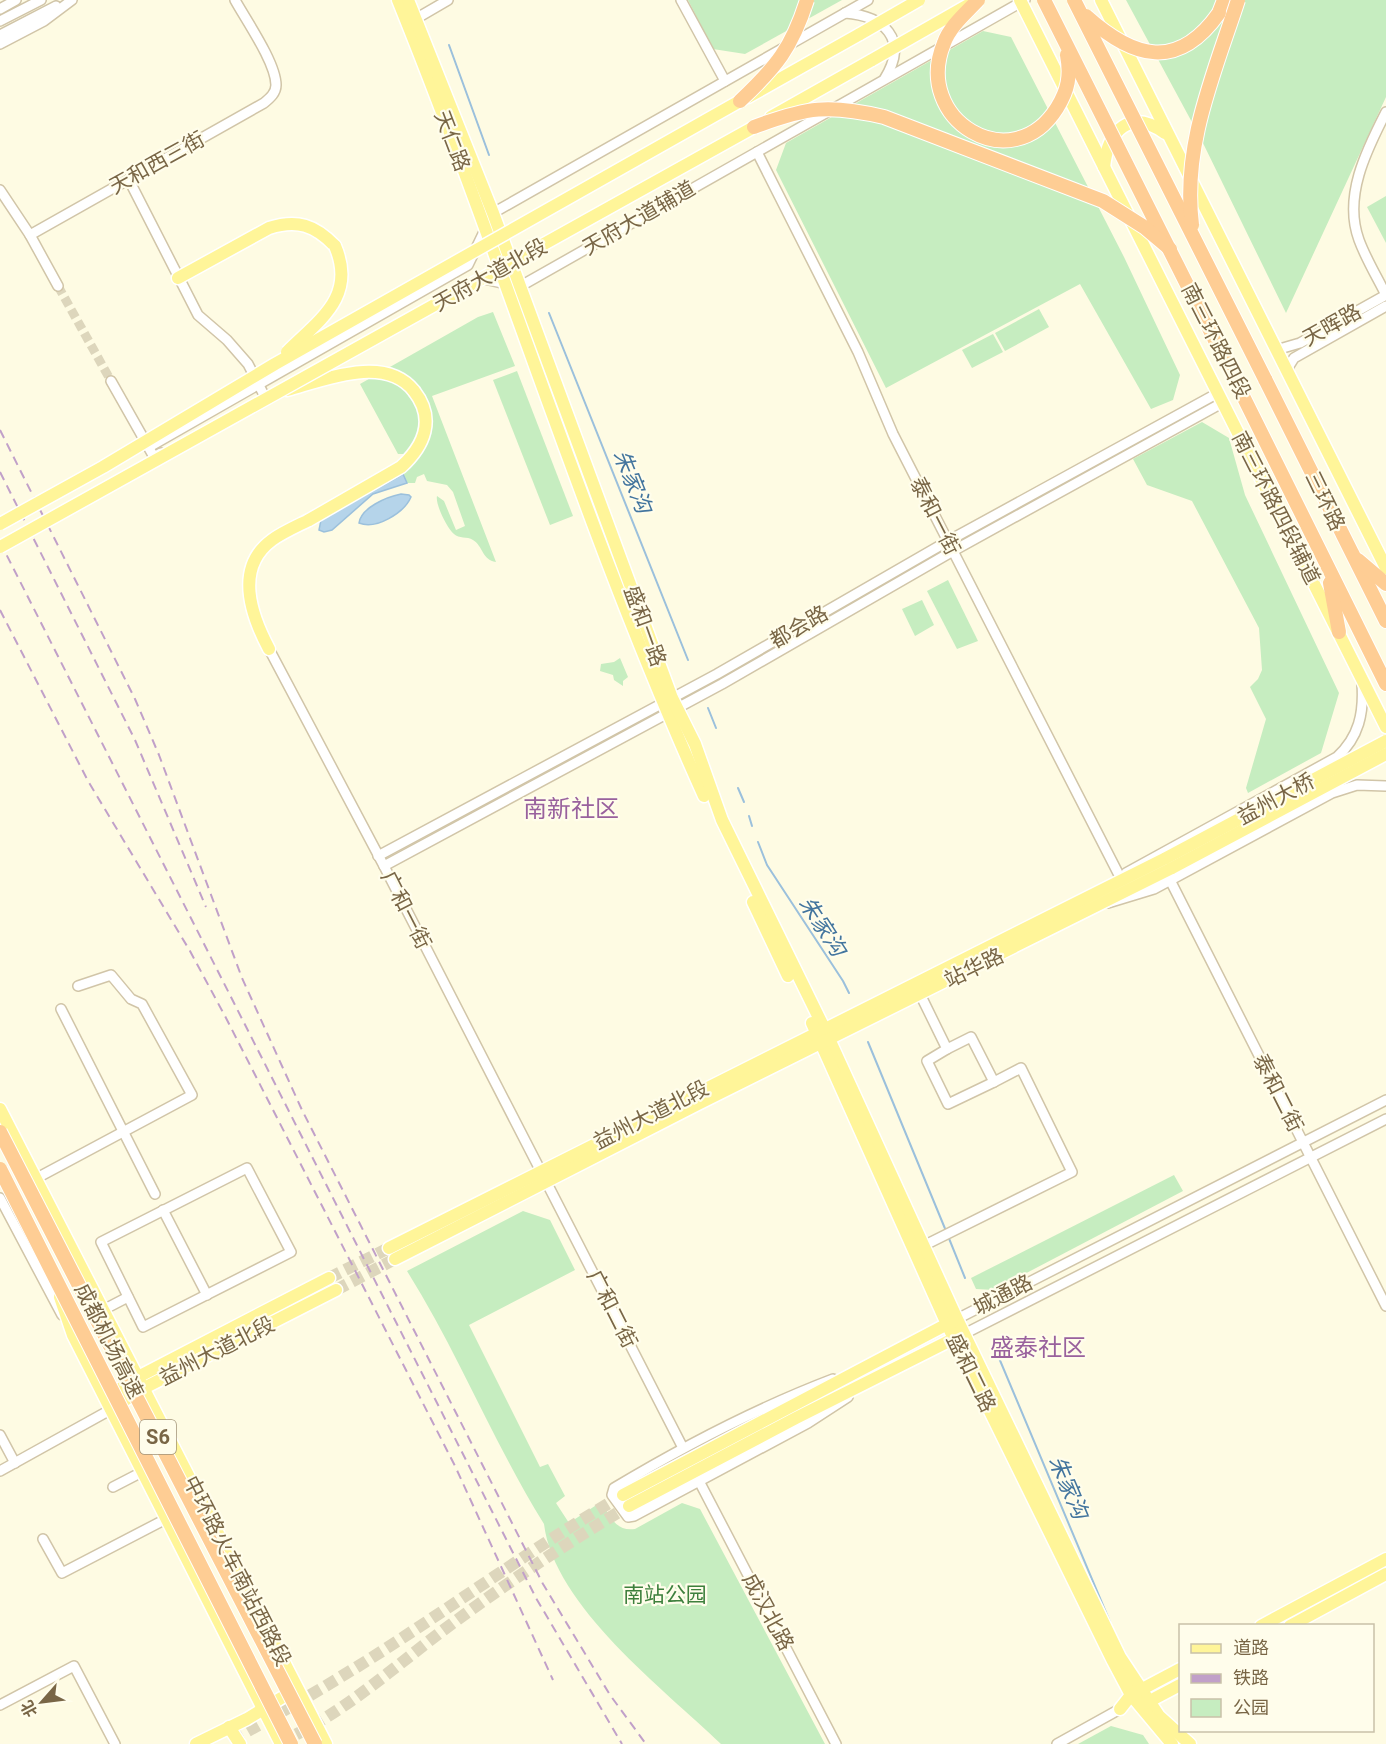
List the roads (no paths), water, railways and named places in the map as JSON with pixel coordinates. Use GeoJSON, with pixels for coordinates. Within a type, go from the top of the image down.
{"type":"FeatureCollection","features":[{"type":"Feature","properties":{"kind":"highway"},"geometry":{"type":"LineString","coordinates":[[740,101],[775,68],[788,49],[807,0]]}},
{"type":"Feature","properties":{"kind":"highway"},"geometry":{"type":"LineString","coordinates":[[978,0],[953,27],[944,42],[938,65],[937,81],[942,99],[953,117],[964,129],[981,137],[1014,139],[1032,133],[1045,123],[1055,111],[1068,85],[1070,71],[1064,40]]}},
{"type":"Feature","properties":{"kind":"highway","name":"南三环路四段"},"geometry":{"type":"LineString","coordinates":[[1044,0],[1386,684]]}},
{"type":"Feature","properties":{"kind":"highway"},"geometry":{"type":"LineString","coordinates":[[1077,5],[1115,40],[1146,53],[1165,53],[1193,42],[1208,30],[1224,0]]}},
{"type":"Feature","properties":{"kind":"highway"},"geometry":{"type":"LineString","coordinates":[[1193,236],[1188,196],[1191,157],[1198,123],[1238,0]]}},
{"type":"Feature","properties":{"kind":"highway","name":"南三环路四段"},"geometry":{"type":"LineString","coordinates":[[1077,5],[1265,379]]}},
{"type":"Feature","properties":{"kind":"highway"},"geometry":{"type":"LineString","coordinates":[[754,127],[796,111],[821,108],[850,109],[884,117],[1103,201],[1144,227],[1170,249]]}},
{"type":"Feature","properties":{"kind":"highway","name":"三环路"},"geometry":{"type":"LineString","coordinates":[[1265,379],[1386,621]]}},
{"type":"Feature","properties":{"kind":"highway"},"geometry":{"type":"LineString","coordinates":[[1352,555],[1386,584]]}},
{"type":"Feature","properties":{"kind":"highway"},"geometry":{"type":"LineString","coordinates":[[1327,566],[1339,632]]}},
{"type":"Feature","properties":{"kind":"highway","name":"成都机场高速"},"geometry":{"type":"LineString","coordinates":[[0,1132],[321,1741]]}},
{"type":"Feature","properties":{"kind":"highway","name":"成都机场高速"},"geometry":{"type":"LineString","coordinates":[[0,1169],[291,1744]]}},
{"type":"Feature","properties":{"kind":"main road","name":"天仁路"},"geometry":{"type":"LineString","coordinates":[[398,0],[411,21],[492,213]]}},
{"type":"Feature","properties":{"kind":"main road","name":"天仁路"},"geometry":{"type":"LineString","coordinates":[[408,0],[411,21],[486,225],[503,283]]}},
{"type":"Feature","properties":{"kind":"main road","name":"天府大道北段"},"geometry":{"type":"LineString","coordinates":[[0,524],[104,467],[274,364],[919,0]]}},
{"type":"Feature","properties":{"kind":"main road","name":"天府大道北段"},"geometry":{"type":"LineString","coordinates":[[0,547],[286,390],[978,0]]}},
{"type":"Feature","properties":{"kind":"main road"},"geometry":{"type":"LineString","coordinates":[[1101,0],[1386,568]]}},
{"type":"Feature","properties":{"kind":"main road","name":"南三环路四段辅道"},"geometry":{"type":"LineString","coordinates":[[1022,1],[1386,727]]}},
{"type":"Feature","properties":{"kind":"main road"},"geometry":{"type":"LineString","coordinates":[[1104,168],[1110,140],[1119,129],[1129,124],[1153,125],[1169,136]]}},
{"type":"Feature","properties":{"kind":"main road","name":"盛和一路"},"geometry":{"type":"LineString","coordinates":[[492,213],[669,706]]}},
{"type":"Feature","properties":{"kind":"main road"},"geometry":{"type":"LineString","coordinates":[[178,278],[269,228],[297,223],[323,233],[335,246],[341,261],[342,276],[339,293],[332,307],[274,364]]}},
{"type":"Feature","properties":{"kind":"main road","name":"盛和一路"},"geometry":{"type":"LineString","coordinates":[[503,283],[577,485],[669,706],[694,744],[722,820],[822,1036]]}},
{"type":"Feature","properties":{"kind":"main road"},"geometry":{"type":"LineString","coordinates":[[269,649],[249,601],[249,576],[257,556],[272,541],[401,467],[421,443],[427,425],[426,415],[411,387],[390,375],[378,372],[350,374],[286,390]]}},
{"type":"Feature","properties":{"kind":"main road","name":"益州大桥"},"geometry":{"type":"LineString","coordinates":[[1169,869],[1386,741]]}},
{"type":"Feature","properties":{"kind":"main road","name":"益州大桥"},"geometry":{"type":"LineString","coordinates":[[1169,869],[1386,754]]}},
{"type":"Feature","properties":{"kind":"main road"},"geometry":{"type":"LineString","coordinates":[[1103,898],[1169,869]]}},
{"type":"Feature","properties":{"kind":"main road","name":"站华路"},"geometry":{"type":"LineString","coordinates":[[822,1036],[1103,898],[1128,892],[1169,869]]}},
{"type":"Feature","properties":{"kind":"main road","name":"站华路"},"geometry":{"type":"LineString","coordinates":[[822,1036],[920,994],[1103,898]]}},
{"type":"Feature","properties":{"kind":"main road"},"geometry":{"type":"LineString","coordinates":[[822,1036],[923,1246],[952,1322]]}},
{"type":"Feature","properties":{"kind":"main road","name":"益州大道北段"},"geometry":{"type":"LineString","coordinates":[[392,1253],[822,1036]]}},
{"type":"Feature","properties":{"kind":"main road","name":"盛和二路"},"geometry":{"type":"LineString","coordinates":[[822,1036],[952,1322],[1136,1692],[1145,1704]]}},
{"type":"Feature","properties":{"kind":"main road","name":"中环路火车南站西路段"},"geometry":{"type":"LineString","coordinates":[[0,1109],[297,1689],[321,1741]]}},
{"type":"Feature","properties":{"kind":"main road","name":"中环路火车南站西路段"},"geometry":{"type":"LineString","coordinates":[[0,1158],[38,1233],[73,1335],[281,1744]]}},
{"type":"Feature","properties":{"kind":"main road","name":"益州大道北段"},"geometry":{"type":"LineString","coordinates":[[110,1410],[141,1383],[329,1278]]}},
{"type":"Feature","properties":{"kind":"main road","name":"益州大道北段"},"geometry":{"type":"LineString","coordinates":[[141,1383],[336,1290]]}},
{"type":"Feature","properties":{"kind":"main road","name":"城通路"},"geometry":{"type":"LineString","coordinates":[[626,1501],[872,1371],[952,1322]]}},
{"type":"Feature","properties":{"kind":"main road","name":"城通路"},"geometry":{"type":"LineString","coordinates":[[872,1371],[959,1336]]}},
{"type":"Feature","properties":{"kind":"main road"},"geometry":{"type":"LineString","coordinates":[[1265,1624],[1386,1559]]}},
{"type":"Feature","properties":{"kind":"main road"},"geometry":{"type":"LineString","coordinates":[[1294,1624],[1386,1574]]}},
{"type":"Feature","properties":{"kind":"main road"},"geometry":{"type":"LineString","coordinates":[[1120,1709],[1136,1692],[1179,1670]]}},
{"type":"Feature","properties":{"kind":"main road"},"geometry":{"type":"LineString","coordinates":[[1120,1709],[1145,1704],[1179,1686]]}},
{"type":"Feature","properties":{"kind":"main road"},"geometry":{"type":"LineString","coordinates":[[196,1744],[297,1689]]}},
{"type":"Feature","properties":{"kind":"main road"},"geometry":{"type":"LineString","coordinates":[[1145,1704],[1172,1744]]}},
{"type":"Feature","properties":{"kind":"main road"},"geometry":{"type":"LineString","coordinates":[[1145,1704],[1190,1744]]}},
{"type":"Feature","properties":{"kind":"main road"},"geometry":{"type":"LineString","coordinates":[[229,1727],[232,1743]]}},
{"type":"Feature","properties":{"kind":"main road"},"geometry":{"type":"LineString","coordinates":[[306,1744],[321,1741]]}},
{"type":"Feature","properties":{"kind":"street"},"geometry":{"type":"LineString","coordinates":[[0,9],[16,0]]}},
{"type":"Feature","properties":{"kind":"street"},"geometry":{"type":"LineString","coordinates":[[0,21],[41,0]]}},
{"type":"Feature","properties":{"kind":"street"},"geometry":{"type":"LineString","coordinates":[[0,35],[67,0]]}},
{"type":"Feature","properties":{"kind":"street"},"geometry":{"type":"LineString","coordinates":[[0,44],[44,21],[72,0]]}},
{"type":"Feature","properties":{"kind":"street","name":"天和西三街"},"geometry":{"type":"LineString","coordinates":[[30,235],[264,103],[273,95],[276,84],[271,66],[235,0]]}},
{"type":"Feature","properties":{"kind":"street"},"geometry":{"type":"LineString","coordinates":[[411,21],[448,0]]}},
{"type":"Feature","properties":{"kind":"street"},"geometry":{"type":"LineString","coordinates":[[681,0],[725,81]]}},
{"type":"Feature","properties":{"kind":"street"},"geometry":{"type":"LineString","coordinates":[[149,447],[468,265],[492,213],[868,0]]}},
{"type":"Feature","properties":{"kind":"street","name":"天府大道辅道"},"geometry":{"type":"LineString","coordinates":[[519,286],[1022,1]]}},
{"type":"Feature","properties":{"kind":"street"},"geometry":{"type":"LineString","coordinates":[[845,13],[865,15],[876,19],[887,30],[893,42],[895,56],[884,80]]}},
{"type":"Feature","properties":{"kind":"street"},"geometry":{"type":"LineString","coordinates":[[1386,112],[1359,176],[1352,207],[1359,241],[1386,295]]}},
{"type":"Feature","properties":{"kind":"street","name":"泰和一街"},"geometry":{"type":"LineString","coordinates":[[757,152],[953,551],[1120,877]]}},
{"type":"Feature","properties":{"kind":"street"},"geometry":{"type":"LineString","coordinates":[[129,180],[198,315],[227,340],[248,364],[264,395]]}},
{"type":"Feature","properties":{"kind":"street"},"geometry":{"type":"LineString","coordinates":[[0,190],[30,235],[58,286]]}},
{"type":"Feature","properties":{"kind":"street"},"geometry":{"type":"LineString","coordinates":[[111,381],[154,457],[474,277],[519,286]]}},
{"type":"Feature","properties":{"kind":"street","name":"天晖路"},"geometry":{"type":"LineString","coordinates":[[1276,350],[1300,343],[1386,295]]}},
{"type":"Feature","properties":{"kind":"street","name":"天晖路"},"geometry":{"type":"LineString","coordinates":[[1288,374],[1289,366],[1294,358],[1386,306]]}},
{"type":"Feature","properties":{"kind":"street","name":"都会路"},"geometry":{"type":"LineString","coordinates":[[378,856],[669,706],[948,541],[1220,398]]}},
{"type":"Feature","properties":{"kind":"street","name":"都会路"},"geometry":{"type":"LineString","coordinates":[[384,866],[669,706],[953,551],[1220,398]]}},
{"type":"Feature","properties":{"kind":"street","name":"广和一街"},"geometry":{"type":"LineString","coordinates":[[269,649],[544,1176]]}},
{"type":"Feature","properties":{"kind":"street"},"geometry":{"type":"LineString","coordinates":[[1103,898],[1120,877],[1337,757],[1350,743],[1359,726],[1364,705],[1362,678]]}},
{"type":"Feature","properties":{"kind":"street"},"geometry":{"type":"LineString","coordinates":[[1337,757],[1346,756],[1355,765],[1357,773],[1346,787]]}},
{"type":"Feature","properties":{"kind":"street"},"geometry":{"type":"LineString","coordinates":[[1103,898],[1140,895],[1169,869],[1346,787],[1366,784],[1386,786]]}},
{"type":"Feature","properties":{"kind":"street","name":"泰和二街"},"geometry":{"type":"LineString","coordinates":[[1169,869],[1386,1306]]}},
{"type":"Feature","properties":{"kind":"street"},"geometry":{"type":"LineString","coordinates":[[35,1179],[192,1095],[142,1004],[131,999],[111,975],[78,986]]}},
{"type":"Feature","properties":{"kind":"street"},"geometry":{"type":"LineString","coordinates":[[920,994],[947,1050]]}},
{"type":"Feature","properties":{"kind":"street"},"geometry":{"type":"LineString","coordinates":[[61,1009],[155,1194]]}},
{"type":"Feature","properties":{"kind":"street"},"geometry":{"type":"LineString","coordinates":[[923,1246],[1072,1172],[1022,1068],[948,1104],[927,1061],[971,1037],[993,1082]]}},
{"type":"Feature","properties":{"kind":"street","name":"城通路"},"geometry":{"type":"LineString","coordinates":[[952,1322],[1386,1100]]}},
{"type":"Feature","properties":{"kind":"street","name":"城通路"},"geometry":{"type":"LineString","coordinates":[[959,1336],[1386,1119]]}},
{"type":"Feature","properties":{"kind":"street"},"geometry":{"type":"LineString","coordinates":[[247,1168],[291,1252],[207,1295],[143,1327],[101,1242],[247,1168]]}},
{"type":"Feature","properties":{"kind":"street","name":"广和二街"},"geometry":{"type":"LineString","coordinates":[[544,1176],[683,1448]]}},
{"type":"Feature","properties":{"kind":"street"},"geometry":{"type":"LineString","coordinates":[[0,1198],[73,1335]]}},
{"type":"Feature","properties":{"kind":"street"},"geometry":{"type":"LineString","coordinates":[[163,1210],[207,1295]]}},
{"type":"Feature","properties":{"kind":"street"},"geometry":{"type":"LineString","coordinates":[[103,1310],[128,1297]]}},
{"type":"Feature","properties":{"kind":"street"},"geometry":{"type":"LineString","coordinates":[[872,1371],[808,1423],[628,1517],[612,1495],[614,1488],[683,1448],[789,1396],[872,1371]]}},
{"type":"Feature","properties":{"kind":"street"},"geometry":{"type":"LineString","coordinates":[[0,1472],[110,1410]]}},
{"type":"Feature","properties":{"kind":"street"},"geometry":{"type":"LineString","coordinates":[[0,1435],[15,1463]]}},
{"type":"Feature","properties":{"kind":"street"},"geometry":{"type":"LineString","coordinates":[[113,1488],[142,1472]]}},
{"type":"Feature","properties":{"kind":"street","name":"成汉北路"},"geometry":{"type":"LineString","coordinates":[[699,1481],[836,1744]]}},
{"type":"Feature","properties":{"kind":"street"},"geometry":{"type":"LineString","coordinates":[[43,1539],[62,1573],[166,1519]]}},
{"type":"Feature","properties":{"kind":"street"},"geometry":{"type":"LineString","coordinates":[[0,1705],[74,1666],[115,1744]]}},
{"type":"Feature","properties":{"kind":"street"},"geometry":{"type":"LineString","coordinates":[[1057,1744],[1120,1709]]}},
{"type":"Feature","properties":{"kind":"water"},"geometry":{"type":"Polygon","coordinates":[[[403,474],[407,483],[373,494],[332,530],[324,532],[319,530],[321,520],[403,474]]]}},
{"type":"Feature","properties":{"kind":"water"},"geometry":{"type":"Polygon","coordinates":[[[401,494],[411,497],[402,509],[389,519],[366,525],[359,523],[369,508],[401,494]]]}},
{"type":"Feature","properties":{"kind":"waterway","name":"朱家沟"},"geometry":{"type":"LineString","coordinates":[[449,45],[489,155]]}},
{"type":"Feature","properties":{"kind":"waterway","name":"朱家沟"},"geometry":{"type":"LineString","coordinates":[[549,313],[688,660]]}},
{"type":"Feature","properties":{"kind":"waterway","name":"朱家沟"},"geometry":{"type":"LineString","coordinates":[[708,708],[716,728]]}},
{"type":"Feature","properties":{"kind":"waterway","name":"朱家沟"},"geometry":{"type":"LineString","coordinates":[[738,788],[744,802]]}},
{"type":"Feature","properties":{"kind":"waterway","name":"朱家沟"},"geometry":{"type":"LineString","coordinates":[[749,816],[752,826]]}},
{"type":"Feature","properties":{"kind":"waterway","name":"朱家沟"},"geometry":{"type":"LineString","coordinates":[[758,842],[767,865],[849,993]]}},
{"type":"Feature","properties":{"kind":"waterway","name":"朱家沟"},"geometry":{"type":"LineString","coordinates":[[868,1042],[946,1231]]}},
{"type":"Feature","properties":{"kind":"waterway","name":"朱家沟"},"geometry":{"type":"LineString","coordinates":[[948,1236],[965,1278]]}},
{"type":"Feature","properties":{"kind":"waterway","name":"朱家沟"},"geometry":{"type":"LineString","coordinates":[[999,1358],[1110,1622]]}},
{"type":"Feature","properties":{"kind":"tunnel"},"geometry":{"type":"LineString","coordinates":[[58,286],[111,381]]}},
{"type":"Feature","properties":{"kind":"tunnel"},"geometry":{"type":"LineString","coordinates":[[329,1278],[389,1248]]}},
{"type":"Feature","properties":{"kind":"tunnel"},"geometry":{"type":"LineString","coordinates":[[336,1290],[395,1259]]}},
{"type":"Feature","properties":{"kind":"tunnel"},"geometry":{"type":"LineString","coordinates":[[232,1740],[373,1657],[536,1549],[623,1495]]}},
{"type":"Feature","properties":{"kind":"tunnel"},"geometry":{"type":"LineString","coordinates":[[280,1742],[304,1731],[348,1703],[496,1592],[629,1506]]}},
{"type":"Feature","properties":{"kind":"railway"},"geometry":{"type":"LineString","coordinates":[[0,430],[135,699],[159,755],[242,978],[302,1110],[543,1584],[610,1695],[646,1744]]}},
{"type":"Feature","properties":{"kind":"railway"},"geometry":{"type":"LineString","coordinates":[[0,472],[135,740],[206,907]]}},
{"type":"Feature","properties":{"kind":"railway"},"geometry":{"type":"LineString","coordinates":[[0,542],[536,1598],[622,1744]]}},
{"type":"Feature","properties":{"kind":"railway"},"geometry":{"type":"LineString","coordinates":[[0,610],[88,781],[190,951],[226,1018],[455,1466],[553,1680]]}},
{"type":"Feature","properties":{"kind":"district","name":"南新社区"},"geometry":{"type":"Point","coordinates":[571,809]}},
{"type":"Feature","properties":{"kind":"district","name":"盛泰社区"},"geometry":{"type":"Point","coordinates":[1038,1348]}},
{"type":"Feature","properties":{"kind":"park label","name":"南站公园"},"geometry":{"type":"Point","coordinates":[665,1595]}}]}
